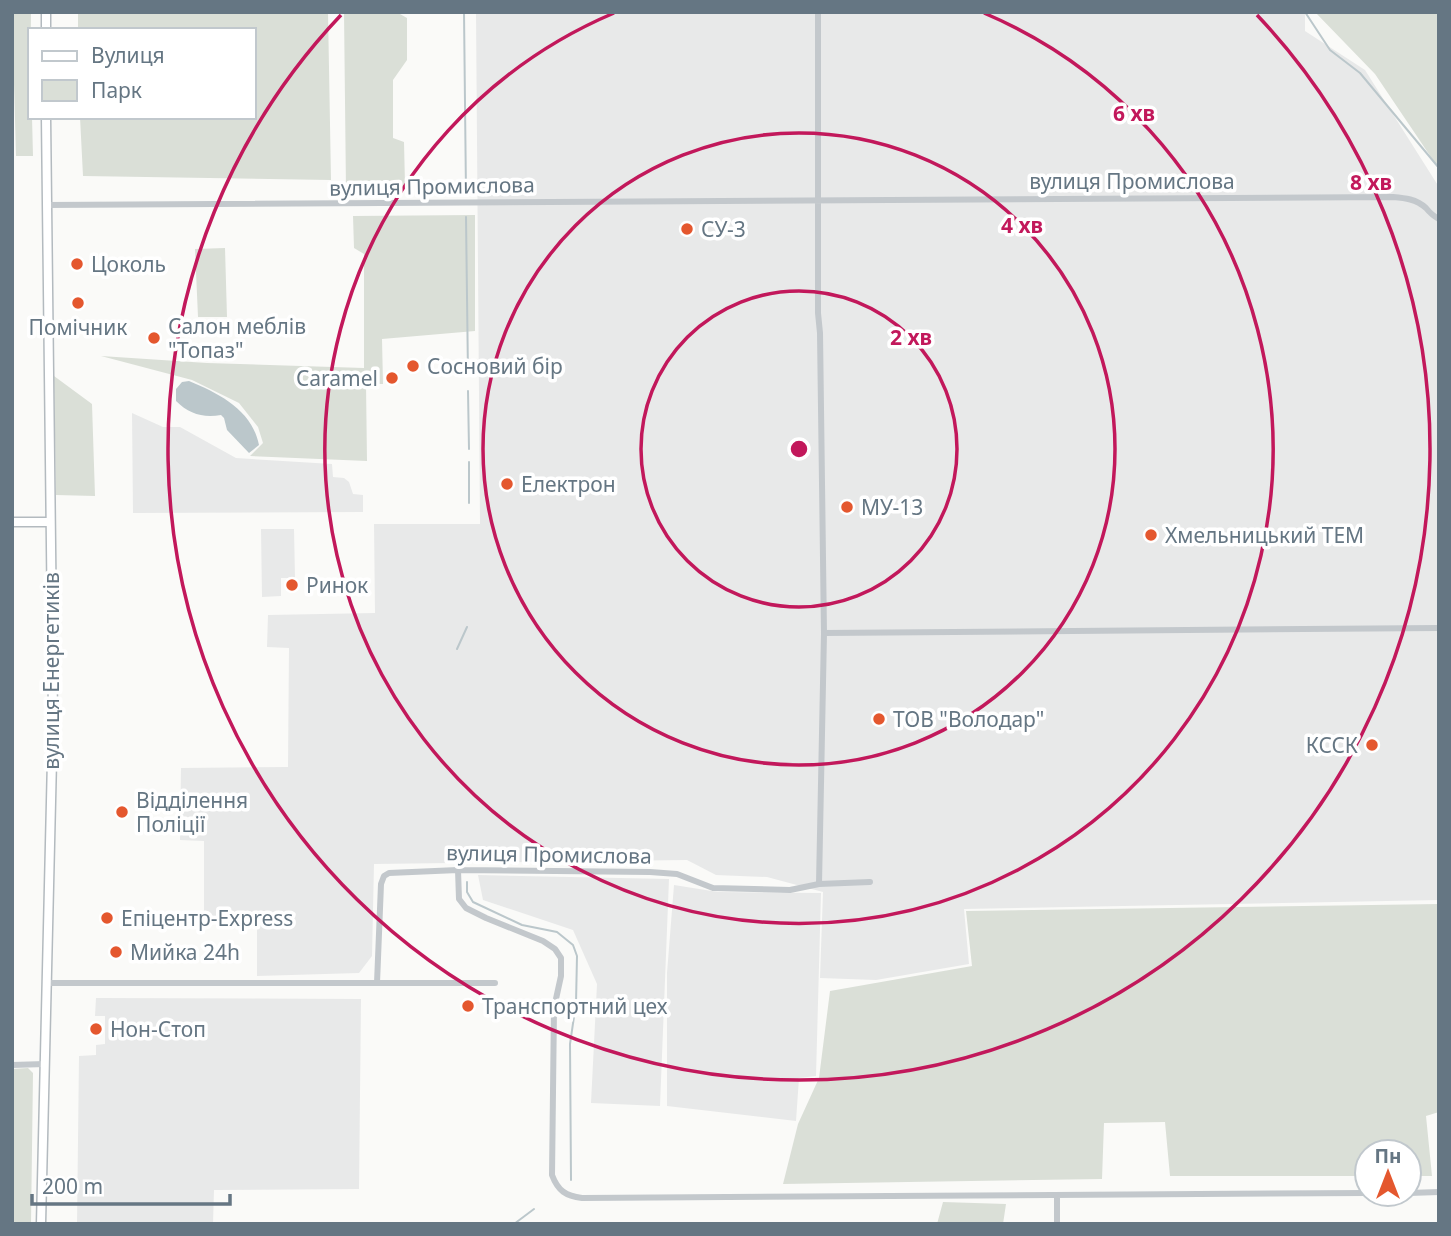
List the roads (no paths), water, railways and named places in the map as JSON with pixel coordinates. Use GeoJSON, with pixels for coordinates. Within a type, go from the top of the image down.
{"type":"FeatureCollection","features":[{"type":"Feature","properties":{"kind":"main road","name":"вулиця Енергетиків"},"geometry":{"type":"LineString","coordinates":[[41,1224],[53,717],[46,119]]}},
{"type":"Feature","properties":{"kind":"main road"},"geometry":{"type":"LineString","coordinates":[[12,522],[50,522]]}},
{"type":"Feature","properties":{"kind":"street"},"geometry":{"type":"LineString","coordinates":[[818,12],[818,300],[824,633],[819,884]]}},
{"type":"Feature","properties":{"kind":"street","name":"вулиця Промислова"},"geometry":{"type":"LineString","coordinates":[[46,205],[1393,197],[1413,200],[1439,219]]}},
{"type":"Feature","properties":{"kind":"street"},"geometry":{"type":"LineString","coordinates":[[824,633],[1439,628]]}},
{"type":"Feature","properties":{"kind":"street"},"geometry":{"type":"LineString","coordinates":[[458,870],[459,899],[466,908],[544,941],[555,949],[561,958],[561,976],[554,1008],[552,1175],[559,1190],[569,1196],[1353,1193]]}},
{"type":"Feature","properties":{"kind":"street","name":"вулиця Промислова"},"geometry":{"type":"LineString","coordinates":[[377,984],[382,878],[392,873],[458,870],[677,874],[713,888],[790,890],[819,884],[870,882]]}},
{"type":"Feature","properties":{"kind":"street"},"geometry":{"type":"LineString","coordinates":[[47,983],[495,983]]}},
{"type":"Feature","properties":{"kind":"street"},"geometry":{"type":"LineString","coordinates":[[12,1065],[45,1064]]}},
{"type":"Feature","properties":{"kind":"street"},"geometry":{"type":"LineString","coordinates":[[1057,1196],[1057,1224]]}},
{"type":"Feature","properties":{"kind":"waterway"},"geometry":{"type":"LineString","coordinates":[[464,12],[466,194]]}},
{"type":"Feature","properties":{"kind":"waterway"},"geometry":{"type":"LineString","coordinates":[[1305,12],[1330,50],[1360,73],[1439,168]]}},
{"type":"Feature","properties":{"kind":"waterway"},"geometry":{"type":"LineString","coordinates":[[466,217],[468,375]]}},
{"type":"Feature","properties":{"kind":"waterway"},"geometry":{"type":"LineString","coordinates":[[468,391],[469,449]]}},
{"type":"Feature","properties":{"kind":"waterway"},"geometry":{"type":"LineString","coordinates":[[469,462],[469,503]]}},
{"type":"Feature","properties":{"kind":"waterway"},"geometry":{"type":"LineString","coordinates":[[457,649],[467,627]]}},
{"type":"Feature","properties":{"kind":"waterway"},"geometry":{"type":"LineString","coordinates":[[467,882],[467,892],[473,902],[522,925],[557,932],[573,945],[577,956],[576,1003],[570,1044],[571,1180]]}},
{"type":"Feature","properties":{"kind":"waterway"},"geometry":{"type":"LineString","coordinates":[[514,1224],[534,1209]]}},
{"type":"Feature","properties":{"kind":"place","name":"СУ-3"},"geometry":{"type":"Point","coordinates":[687,229]}},
{"type":"Feature","properties":{"kind":"place","name":"Цоколь"},"geometry":{"type":"Point","coordinates":[77,264]}},
{"type":"Feature","properties":{"kind":"place","name":"Помічник"},"geometry":{"type":"Point","coordinates":[78,303]}},
{"type":"Feature","properties":{"kind":"place","name":"Салон меблів \"Топаз\""},"geometry":{"type":"Point","coordinates":[154,338]}},
{"type":"Feature","properties":{"kind":"place","name":"Сосновий бір"},"geometry":{"type":"Point","coordinates":[413,366]}},
{"type":"Feature","properties":{"kind":"place","name":"Caramel"},"geometry":{"type":"Point","coordinates":[392,378]}},
{"type":"Feature","properties":{"kind":"place","name":"Електрон"},"geometry":{"type":"Point","coordinates":[507,484]}},
{"type":"Feature","properties":{"kind":"place","name":"МУ-13"},"geometry":{"type":"Point","coordinates":[847,507]}},
{"type":"Feature","properties":{"kind":"place","name":"Хмельницький ТЕМ"},"geometry":{"type":"Point","coordinates":[1151,535]}},
{"type":"Feature","properties":{"kind":"place","name":"Ринок"},"geometry":{"type":"Point","coordinates":[292,585]}},
{"type":"Feature","properties":{"kind":"place","name":"ТОВ \"Володар\""},"geometry":{"type":"Point","coordinates":[879,719]}},
{"type":"Feature","properties":{"kind":"place","name":"КССК"},"geometry":{"type":"Point","coordinates":[1372,745]}},
{"type":"Feature","properties":{"kind":"place","name":"Відділення Поліції"},"geometry":{"type":"Point","coordinates":[122,812]}},
{"type":"Feature","properties":{"kind":"place","name":"Епіцентр-Express"},"geometry":{"type":"Point","coordinates":[107,918]}},
{"type":"Feature","properties":{"kind":"place","name":"Мийка 24һ"},"geometry":{"type":"Point","coordinates":[116,952]}},
{"type":"Feature","properties":{"kind":"place","name":"Транспортний цех"},"geometry":{"type":"Point","coordinates":[468,1006]}},
{"type":"Feature","properties":{"kind":"place","name":"Нон-Стоп"},"geometry":{"type":"Point","coordinates":[96,1029]}}]}
